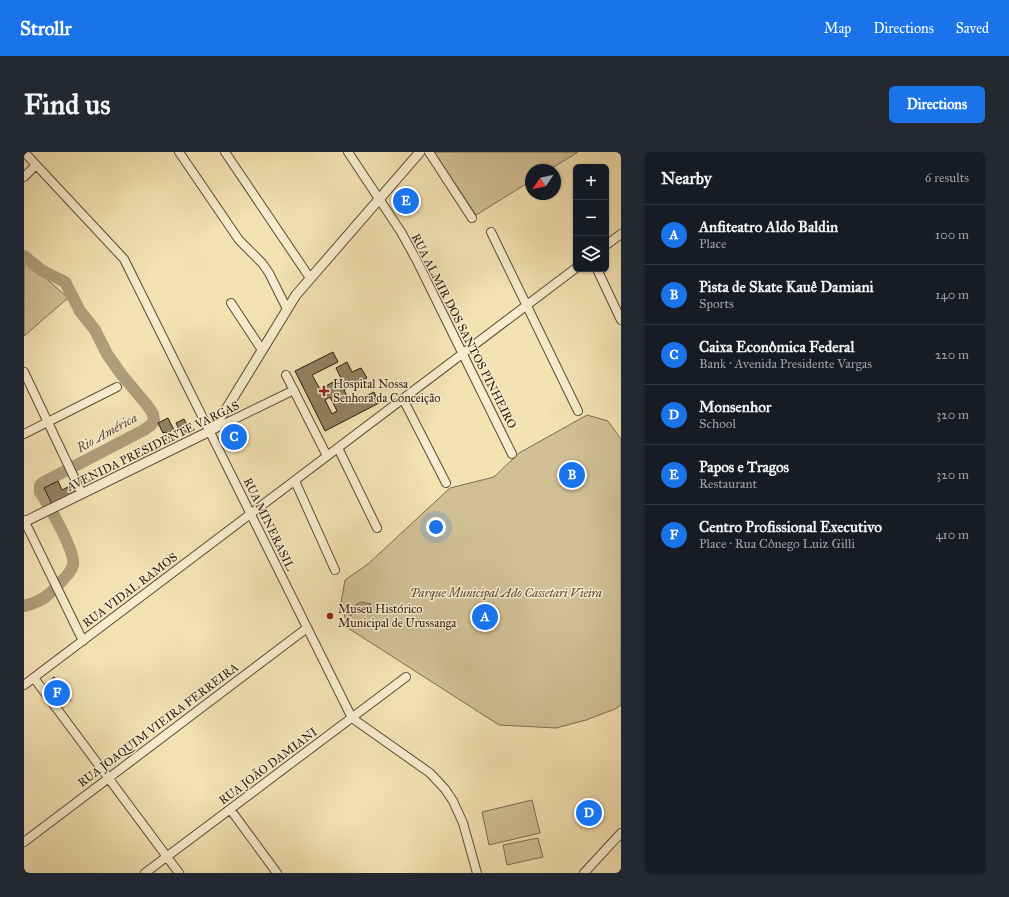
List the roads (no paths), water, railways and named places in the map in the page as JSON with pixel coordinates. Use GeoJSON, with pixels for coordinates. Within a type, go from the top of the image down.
{"type":"FeatureCollection","features":[{"type":"Feature","properties":{"kind":"street","name":"RUA MINERASIL"},"geometry":{"type":"LineString","coordinates":[[25,152],[124,259],[352,718]]}},
{"type":"Feature","properties":{"kind":"street"},"geometry":{"type":"LineString","coordinates":[[179,152],[239,240],[270,273],[287,309]]}},
{"type":"Feature","properties":{"kind":"street"},"geometry":{"type":"LineString","coordinates":[[225,152],[310,278]]}},
{"type":"Feature","properties":{"kind":"street","name":"RUA ALMIR DOS SANTOS PINHEIRO"},"geometry":{"type":"LineString","coordinates":[[348,152],[380,198],[417,261],[512,454]]}},
{"type":"Feature","properties":{"kind":"street"},"geometry":{"type":"LineString","coordinates":[[210,431],[225,411],[296,295],[420,152]]}},
{"type":"Feature","properties":{"kind":"street"},"geometry":{"type":"LineString","coordinates":[[429,152],[472,218]]}},
{"type":"Feature","properties":{"kind":"street"},"geometry":{"type":"LineString","coordinates":[[24,177],[36,165]]}},
{"type":"Feature","properties":{"kind":"street"},"geometry":{"type":"LineString","coordinates":[[491,232],[578,411]]}},
{"type":"Feature","properties":{"kind":"street"},"geometry":{"type":"LineString","coordinates":[[609,243],[621,234]]}},
{"type":"Feature","properties":{"kind":"street","name":"RUA VIDAL RAMOS"},"geometry":{"type":"LineString","coordinates":[[24,685],[573,270]]}},
{"type":"Feature","properties":{"kind":"street"},"geometry":{"type":"LineString","coordinates":[[598,272],[621,320]]}},
{"type":"Feature","properties":{"kind":"street"},"geometry":{"type":"LineString","coordinates":[[231,303],[262,350]]}},
{"type":"Feature","properties":{"kind":"street"},"geometry":{"type":"LineString","coordinates":[[24,372],[82,494]]}},
{"type":"Feature","properties":{"kind":"street"},"geometry":{"type":"LineString","coordinates":[[286,375],[327,456]]}},
{"type":"Feature","properties":{"kind":"street"},"geometry":{"type":"LineString","coordinates":[[24,434],[117,387]]}},
{"type":"Feature","properties":{"kind":"street","name":"AVENIDA PRESIDENTE VARGAS"},"geometry":{"type":"LineString","coordinates":[[25,521],[294,390]]}},
{"type":"Feature","properties":{"kind":"street"},"geometry":{"type":"LineString","coordinates":[[403,399],[446,483]]}},
{"type":"Feature","properties":{"kind":"street"},"geometry":{"type":"LineString","coordinates":[[338,448],[377,528]]}},
{"type":"Feature","properties":{"kind":"street"},"geometry":{"type":"LineString","coordinates":[[294,481],[336,570]]}},
{"type":"Feature","properties":{"kind":"street"},"geometry":{"type":"LineString","coordinates":[[25,521],[83,641]]}},
{"type":"Feature","properties":{"kind":"street","name":"RUA JOAQUIM VIEIRA FERREIRA"},"geometry":{"type":"LineString","coordinates":[[24,842],[307,628]]}},
{"type":"Feature","properties":{"kind":"street","name":"RUA JOÃO DAMIANI"},"geometry":{"type":"LineString","coordinates":[[145,873],[406,677]]}},
{"type":"Feature","properties":{"kind":"street"},"geometry":{"type":"LineString","coordinates":[[34,678],[179,873]]}},
{"type":"Feature","properties":{"kind":"street"},"geometry":{"type":"LineString","coordinates":[[352,718],[430,773],[445,788],[456,806],[463,823],[476,870],[468,873]]}},
{"type":"Feature","properties":{"kind":"street"},"geometry":{"type":"LineString","coordinates":[[230,809],[277,873]]}},
{"type":"Feature","properties":{"kind":"street"},"geometry":{"type":"LineString","coordinates":[[584,873],[621,833]]}},
{"type":"Feature","properties":{"kind":"waterway","name":"Rio América"},"geometry":{"type":"LineString","coordinates":[[24,256],[41,270],[65,282],[80,311],[95,330],[107,354],[121,374],[147,405],[153,414],[154,421],[144,430],[40,485],[40,492],[66,539],[73,559],[73,565],[67,576],[51,592],[39,601],[24,606]]}},
{"type":"Feature","properties":{"kind":"place","name":"Papos e Tragos"},"geometry":{"type":"Point","coordinates":[406,201]}},
{"type":"Feature","properties":{"kind":"place","name":"Hospital Nossa Senhora da Conceição"},"geometry":{"type":"Point","coordinates":[324,391]}},
{"type":"Feature","properties":{"kind":"place","name":"Caixa Econômica Federal"},"geometry":{"type":"Point","coordinates":[234,437]}},
{"type":"Feature","properties":{"kind":"place","name":"Pista de Skate Kauê Damiani"},"geometry":{"type":"Point","coordinates":[572,475]}},
{"type":"Feature","properties":{"kind":"place","name":"Museu Histórico Municipal de Urussanga"},"geometry":{"type":"Point","coordinates":[330,616]}},
{"type":"Feature","properties":{"kind":"place","name":"Anfiteatro Aldo Baldin"},"geometry":{"type":"Point","coordinates":[485,617]}},
{"type":"Feature","properties":{"kind":"place","name":"Centro Profissional Executivo"},"geometry":{"type":"Point","coordinates":[57,693]}},
{"type":"Feature","properties":{"kind":"place","name":"Monsenhor"},"geometry":{"type":"Point","coordinates":[589,813]}},
{"type":"Feature","properties":{"kind":"park label","name":"Parque Municipal Ado Cassetari Vieira"},"geometry":{"type":"Point","coordinates":[506,593]}}]}
